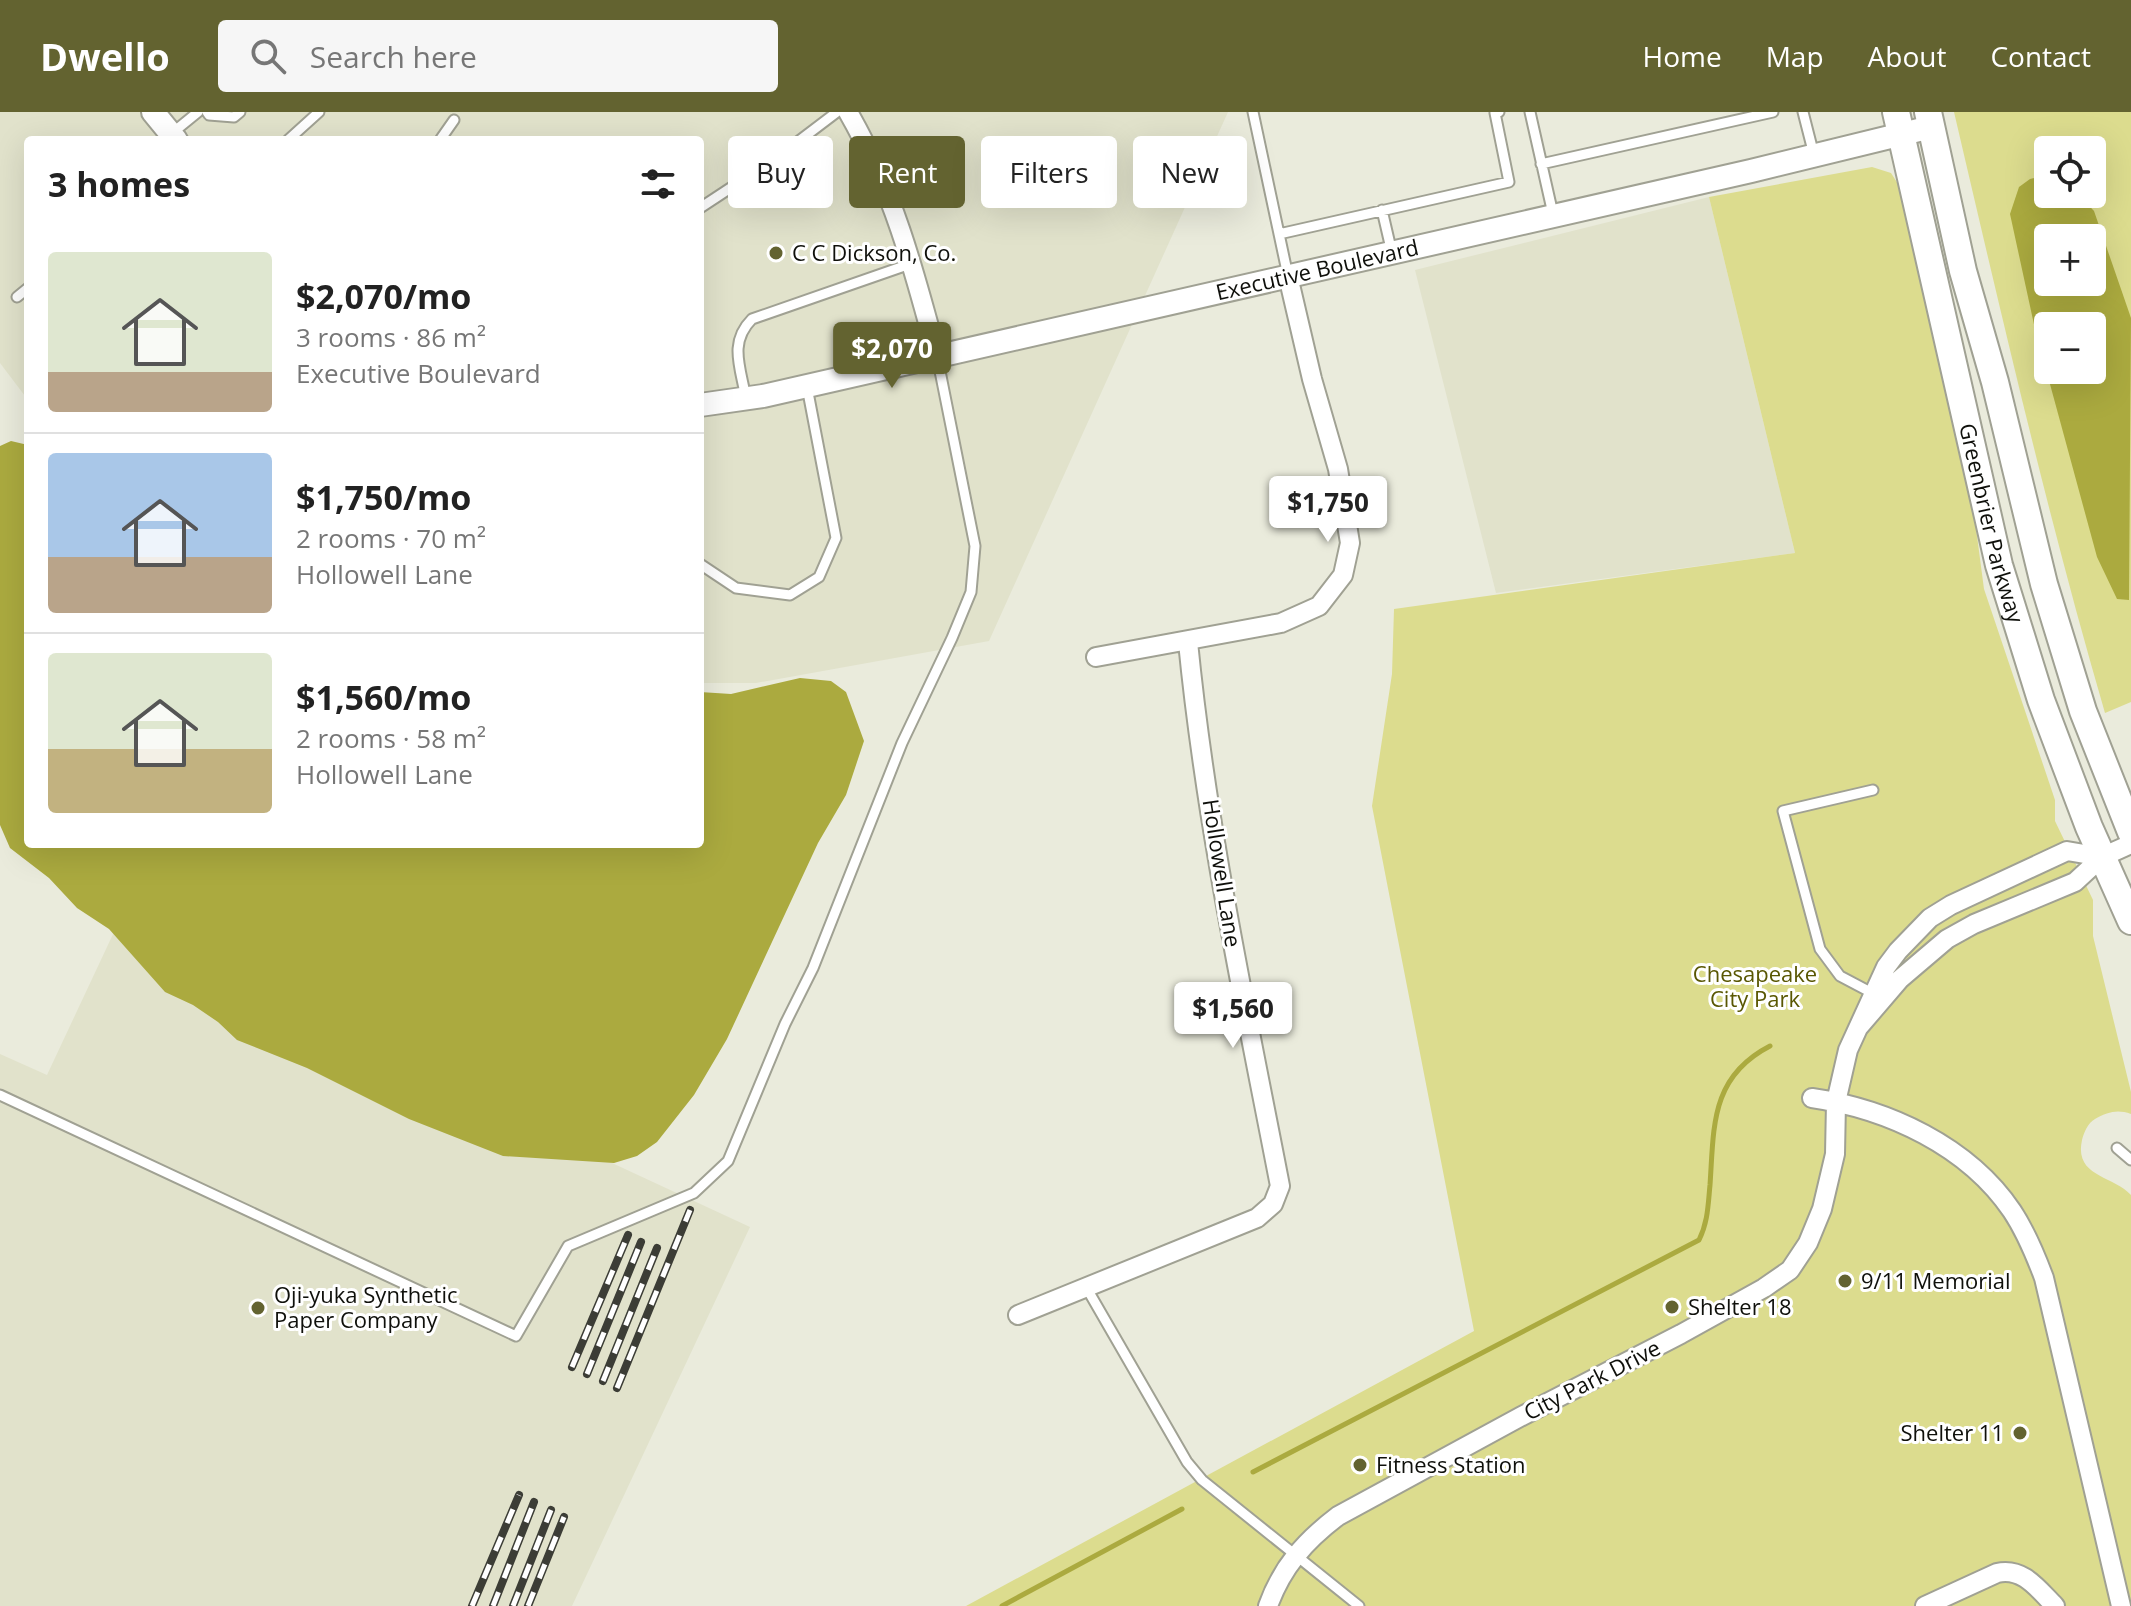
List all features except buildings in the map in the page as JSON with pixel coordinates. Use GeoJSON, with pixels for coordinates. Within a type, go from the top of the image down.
{"type":"FeatureCollection","features":[{"type":"Feature","properties":{"kind":"main road","name":"Greenbrier Parkway"},"geometry":{"type":"LineString","coordinates":[[1929,120],[1963,271],[1995,382],[2044,584],[2083,711],[2131,832]]}},
{"type":"Feature","properties":{"kind":"main road","name":"Greenbrier Parkway"},"geometry":{"type":"LineString","coordinates":[[1898,123],[1999,565],[2041,700],[2102,857],[2131,921]]}},
{"type":"Feature","properties":{"kind":"street"},"geometry":{"type":"LineString","coordinates":[[153,112],[172,136]]}},
{"type":"Feature","properties":{"kind":"street"},"geometry":{"type":"LineString","coordinates":[[848,112],[887,189],[913,263],[937,356]]}},
{"type":"Feature","properties":{"kind":"street","name":"Executive Boulevard"},"geometry":{"type":"LineString","coordinates":[[704,404],[806,386],[1814,156],[1898,123],[1929,120]]}},
{"type":"Feature","properties":{"kind":"street"},"geometry":{"type":"LineString","coordinates":[[1096,657],[1188,642],[1298,617],[1319,606],[1343,575],[1350,543],[1338,469],[1312,379],[1288,276]]}},
{"type":"Feature","properties":{"kind":"street","name":"Hollowell Lane"},"geometry":{"type":"LineString","coordinates":[[1018,1315],[1257,1218],[1273,1204],[1280,1186],[1233,942],[1195,708],[1188,642]]}},
{"type":"Feature","properties":{"kind":"street"},"geometry":{"type":"LineString","coordinates":[[2102,857],[2131,844]]}},
{"type":"Feature","properties":{"kind":"street","name":"City Park Drive"},"geometry":{"type":"LineString","coordinates":[[1268,1606],[1274,1589],[1296,1554],[1313,1535],[1338,1516],[1681,1334],[1790,1270],[1808,1243],[1822,1209],[1835,1154],[1836,1102],[1845,1061],[1858,1028],[1878,996],[1886,967],[1910,936],[1951,905],[2067,851],[2102,857]]}},
{"type":"Feature","properties":{"kind":"street","name":"City Park Drive"},"geometry":{"type":"LineString","coordinates":[[1878,996],[1947,939],[1974,924],[2075,882],[2102,857]]}},
{"type":"Feature","properties":{"kind":"street"},"geometry":{"type":"LineString","coordinates":[[1812,1098],[1859,1107],[1912,1128],[1972,1168],[1999,1195],[2031,1244],[2044,1278],[2121,1606]]}},
{"type":"Feature","properties":{"kind":"street"},"geometry":{"type":"LineString","coordinates":[[1925,1606],[2009,1570],[2033,1583],[2055,1606]]}},
{"type":"Feature","properties":{"kind":"lane"},"geometry":{"type":"LineString","coordinates":[[174,136],[198,112]]}},
{"type":"Feature","properties":{"kind":"lane"},"geometry":{"type":"LineString","coordinates":[[207,112],[209,115],[234,117],[240,112]]}},
{"type":"Feature","properties":{"kind":"lane"},"geometry":{"type":"LineString","coordinates":[[292,136],[319,112]]}},
{"type":"Feature","properties":{"kind":"lane"},"geometry":{"type":"LineString","coordinates":[[704,205],[779,156],[837,112]]}},
{"type":"Feature","properties":{"kind":"lane"},"geometry":{"type":"LineString","coordinates":[[1253,112],[1288,276]]}},
{"type":"Feature","properties":{"kind":"lane"},"geometry":{"type":"LineString","coordinates":[[1279,234],[1509,182],[1495,113],[1499,112]]}},
{"type":"Feature","properties":{"kind":"lane"},"geometry":{"type":"LineString","coordinates":[[1530,112],[1553,216]]}},
{"type":"Feature","properties":{"kind":"lane"},"geometry":{"type":"LineString","coordinates":[[1541,164],[1773,112]]}},
{"type":"Feature","properties":{"kind":"lane"},"geometry":{"type":"LineString","coordinates":[[1803,112],[1814,156]]}},
{"type":"Feature","properties":{"kind":"lane"},"geometry":{"type":"LineString","coordinates":[[443,136],[454,120]]}},
{"type":"Feature","properties":{"kind":"lane"},"geometry":{"type":"LineString","coordinates":[[1382,210],[1392,253]]}},
{"type":"Feature","properties":{"kind":"lane"},"geometry":{"type":"LineString","coordinates":[[746,399],[738,347],[740,331],[752,319],[913,263]]}},
{"type":"Feature","properties":{"kind":"lane"},"geometry":{"type":"LineString","coordinates":[[17,297],[24,291]]}},
{"type":"Feature","properties":{"kind":"lane"},"geometry":{"type":"LineString","coordinates":[[0,1095],[516,1336],[568,1246],[694,1193],[728,1161],[785,1024],[813,968],[902,743],[971,592],[975,546],[937,356]]}},
{"type":"Feature","properties":{"kind":"lane"},"geometry":{"type":"LineString","coordinates":[[704,567],[736,588],[790,595],[819,577],[836,538],[806,386]]}},
{"type":"Feature","properties":{"kind":"lane"},"geometry":{"type":"LineString","coordinates":[[1873,790],[1783,811],[1820,949],[1840,976],[1878,996]]}},
{"type":"Feature","properties":{"kind":"lane"},"geometry":{"type":"LineString","coordinates":[[2117,1148],[2131,1160]]}},
{"type":"Feature","properties":{"kind":"lane"},"geometry":{"type":"LineString","coordinates":[[1086,1287],[1187,1462],[1202,1480],[1359,1606]]}},
{"type":"Feature","properties":{"kind":"shaded area"},"geometry":{"type":"Polygon","coordinates":[[[0,112],[1228,112],[1217,136],[1133,136],[1133,208],[1185,208],[989,641],[756,683],[704,683],[704,136],[24,136],[24,395],[0,363],[0,112]]]}},
{"type":"Feature","properties":{"kind":"shaded area"},"geometry":{"type":"Polygon","coordinates":[[[2034,178],[2034,208],[2091,208],[2098,224],[2034,224],[2034,296],[2106,296],[2106,246],[2131,318],[2129,600],[2117,599],[2097,557],[2050,384],[2106,384],[2106,312],[2034,312],[2034,324],[2010,214],[2019,187],[2034,178]]]}},
{"type":"Feature","properties":{"kind":"shaded area"},"geometry":{"type":"Polygon","coordinates":[[[1709,197],[1795,553],[1496,593],[1415,270],[1709,197]]]}},
{"type":"Feature","properties":{"kind":"shaded area"},"geometry":{"type":"Polygon","coordinates":[[[11,441],[24,444],[24,848],[704,848],[704,692],[731,694],[800,678],[831,681],[846,692],[864,741],[846,795],[818,843],[727,1039],[694,1095],[657,1142],[637,1156],[614,1163],[503,1156],[409,1119],[307,1068],[237,1040],[193,1005],[165,992],[109,929],[77,908],[49,878],[10,848],[0,825],[0,446],[11,441]]]}},
{"type":"Feature","properties":{"kind":"shaded area"},"geometry":{"type":"Polygon","coordinates":[[[114,932],[750,1227],[572,1606],[0,1606],[0,1054],[47,1075],[114,932]]]}},
{"type":"Feature","properties":{"kind":"green space"},"geometry":{"type":"Polygon","coordinates":[[[1954,112],[2131,112],[2131,702],[2105,713],[2044,488],[1954,112]]]}},
{"type":"Feature","properties":{"kind":"green space","name":"Chesapeake City Park"},"geometry":{"type":"Polygon","coordinates":[[[1872,167],[1891,173],[1900,187],[1972,498],[1984,589],[2055,800],[2055,821],[2093,900],[2093,936],[2131,1092],[2131,1114],[2113,1112],[2093,1121],[2084,1134],[2081,1152],[2089,1168],[2131,1195],[2131,1606],[966,1606],[1474,1331],[1372,806],[1392,674],[1394,609],[1795,553],[1709,197],[1872,167]]]}},
{"type":"Feature","properties":{"kind":"waterway"},"geometry":{"type":"LineString","coordinates":[[1253,1472],[1699,1240],[1707,1213],[1719,1105],[1736,1073],[1750,1058],[1770,1046]]}},
{"type":"Feature","properties":{"kind":"waterway"},"geometry":{"type":"LineString","coordinates":[[1002,1606],[1182,1509]]}},
{"type":"Feature","properties":{"kind":"railway"},"geometry":{"type":"LineString","coordinates":[[617,1388],[690,1210]]}},
{"type":"Feature","properties":{"kind":"railway"},"geometry":{"type":"LineString","coordinates":[[572,1367],[628,1235]]}},
{"type":"Feature","properties":{"kind":"railway"},"geometry":{"type":"LineString","coordinates":[[587,1374],[641,1242]]}},
{"type":"Feature","properties":{"kind":"railway"},"geometry":{"type":"LineString","coordinates":[[603,1381],[657,1248]]}},
{"type":"Feature","properties":{"kind":"railway"},"geometry":{"type":"LineString","coordinates":[[472,1606],[519,1495]]}},
{"type":"Feature","properties":{"kind":"railway"},"geometry":{"type":"LineString","coordinates":[[493,1606],[534,1502]]}},
{"type":"Feature","properties":{"kind":"railway"},"geometry":{"type":"LineString","coordinates":[[513,1606],[551,1510]]}},
{"type":"Feature","properties":{"kind":"railway"},"geometry":{"type":"LineString","coordinates":[[528,1606],[564,1517]]}},
{"type":"Feature","properties":{"kind":"place","name":"C C Dickson, Co."},"geometry":{"type":"Point","coordinates":[776,253]}},
{"type":"Feature","properties":{"kind":"place","name":"9/11 Memorial"},"geometry":{"type":"Point","coordinates":[1845,1281]}},
{"type":"Feature","properties":{"kind":"place","name":"Shelter 18"},"geometry":{"type":"Point","coordinates":[1672,1307]}},
{"type":"Feature","properties":{"kind":"place","name":"Oji-yuka Synthetic Paper Company"},"geometry":{"type":"Point","coordinates":[258,1308]}},
{"type":"Feature","properties":{"kind":"place","name":"Shelter 11"},"geometry":{"type":"Point","coordinates":[2020,1433]}},
{"type":"Feature","properties":{"kind":"place","name":"Fitness Station"},"geometry":{"type":"Point","coordinates":[1360,1465]}}]}
